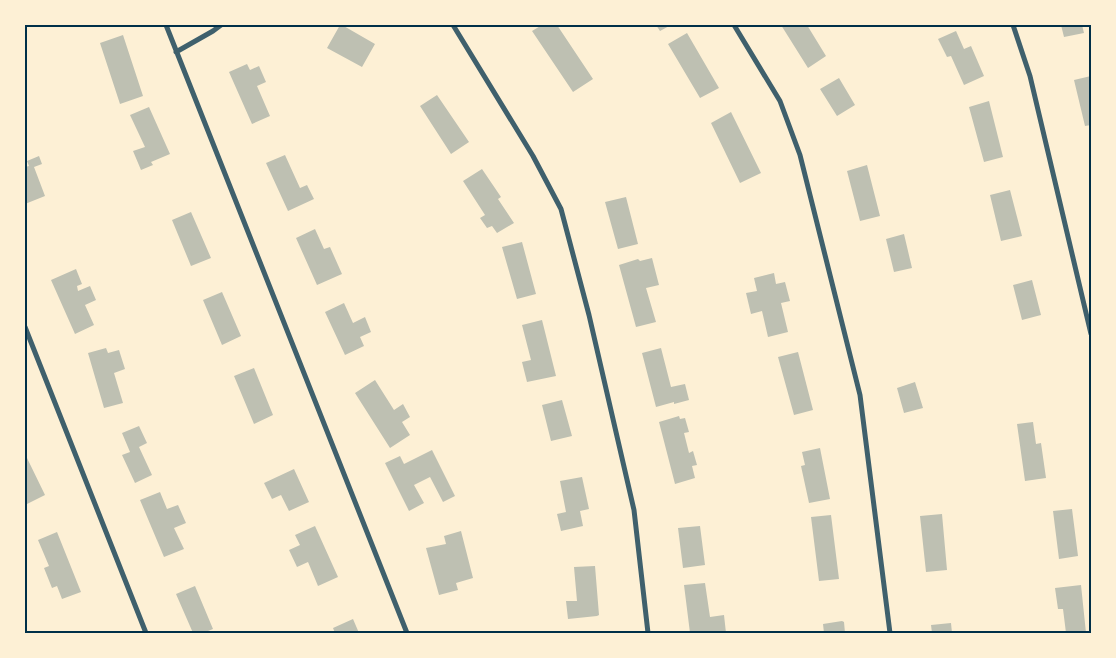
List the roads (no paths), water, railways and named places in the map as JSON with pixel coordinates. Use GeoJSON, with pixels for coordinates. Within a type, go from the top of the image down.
{"type":"FeatureCollection","features":[{"type":"Feature","properties":{"kind":"street"},"geometry":{"type":"LineString","coordinates":[[166,25],[407,633]]}},
{"type":"Feature","properties":{"kind":"street"},"geometry":{"type":"LineString","coordinates":[[176,52],[221,25]]}},
{"type":"Feature","properties":{"kind":"street"},"geometry":{"type":"LineString","coordinates":[[453,25],[533,156],[561,209],[589,314],[634,510],[648,633]]}},
{"type":"Feature","properties":{"kind":"street"},"geometry":{"type":"LineString","coordinates":[[734,25],[780,101],[800,156],[860,396],[890,633]]}},
{"type":"Feature","properties":{"kind":"street"},"geometry":{"type":"LineString","coordinates":[[1013,25],[1030,76],[1091,334]]}},
{"type":"Feature","properties":{"kind":"street"},"geometry":{"type":"LineString","coordinates":[[25,327],[146,633]]}}]}
